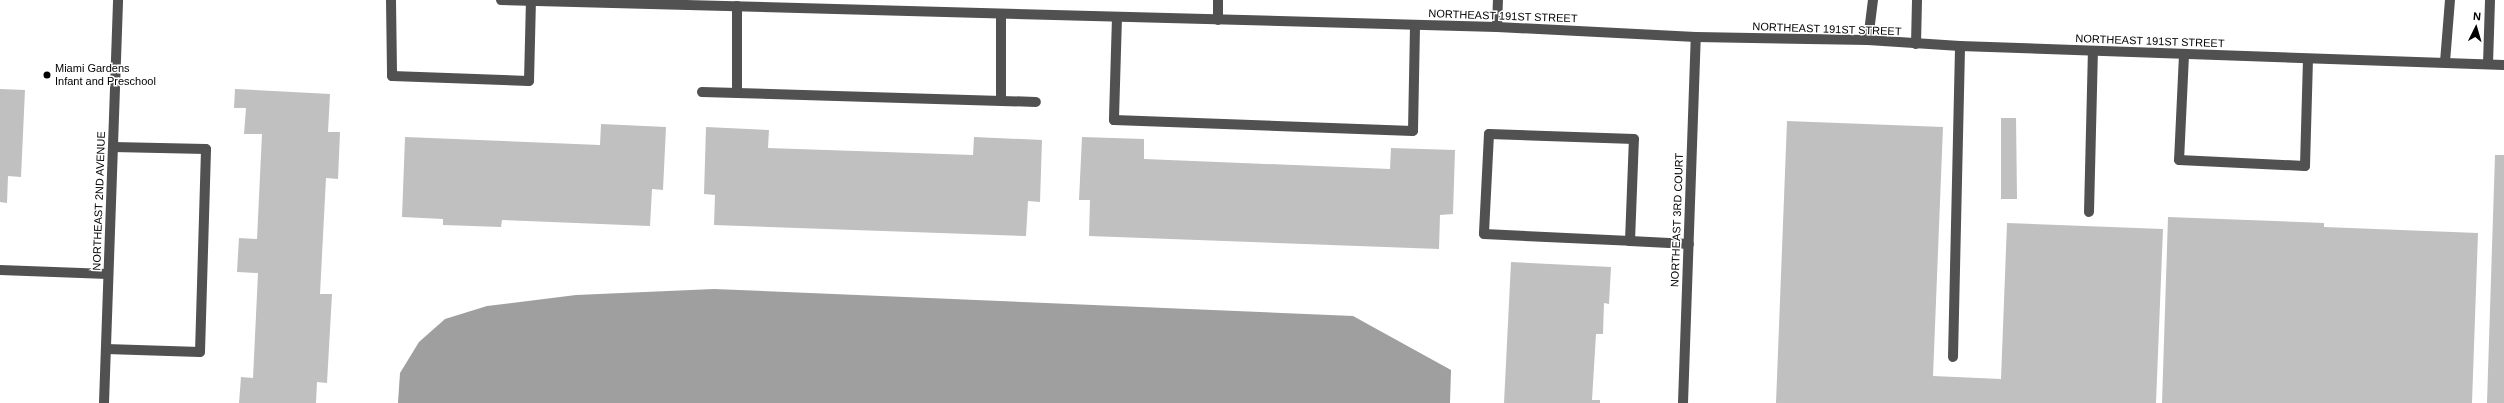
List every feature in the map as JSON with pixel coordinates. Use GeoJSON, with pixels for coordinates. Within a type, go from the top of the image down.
{"type":"FeatureCollection","features":[{"type":"Feature","properties":{"kind":"street","name":"NORTHEAST 2ND AVENUE"},"geometry":{"type":"LineString","coordinates":[[104,403],[118,0]]}},
{"type":"Feature","properties":{"kind":"street"},"geometry":{"type":"LineString","coordinates":[[391,0],[392,76],[529,81],[531,1]]}},
{"type":"Feature","properties":{"kind":"street","name":"NORTHEAST 191ST STREET"},"geometry":{"type":"LineString","coordinates":[[500,0],[737,6],[780,4],[886,11],[1497,27],[1696,37],[1868,40],[1960,46],[2504,65]]}},
{"type":"Feature","properties":{"kind":"street"},"geometry":{"type":"LineString","coordinates":[[886,0],[886,11]]}},
{"type":"Feature","properties":{"kind":"street"},"geometry":{"type":"LineString","coordinates":[[1218,0],[1218,20]]}},
{"type":"Feature","properties":{"kind":"street"},"geometry":{"type":"LineString","coordinates":[[1497,27],[1498,0]]}},
{"type":"Feature","properties":{"kind":"street"},"geometry":{"type":"LineString","coordinates":[[1868,40],[1873,0]]}},
{"type":"Feature","properties":{"kind":"street"},"geometry":{"type":"LineString","coordinates":[[1916,44],[1917,0]]}},
{"type":"Feature","properties":{"kind":"street"},"geometry":{"type":"LineString","coordinates":[[2445,62],[2450,0]]}},
{"type":"Feature","properties":{"kind":"street"},"geometry":{"type":"LineString","coordinates":[[2488,64],[2490,0]]}},
{"type":"Feature","properties":{"kind":"street"},"geometry":{"type":"LineString","coordinates":[[737,6],[737,93]]}},
{"type":"Feature","properties":{"kind":"street"},"geometry":{"type":"LineString","coordinates":[[1001,14],[1001,101]]}},
{"type":"Feature","properties":{"kind":"street"},"geometry":{"type":"LineString","coordinates":[[1117,17],[1114,120],[1413,131],[1415,25]]}},
{"type":"Feature","properties":{"kind":"street","name":"NORTHEAST 3RD COURT"},"geometry":{"type":"LineString","coordinates":[[1683,403],[1696,37]]}},
{"type":"Feature","properties":{"kind":"street"},"geometry":{"type":"LineString","coordinates":[[1953,357],[1960,46]]}},
{"type":"Feature","properties":{"kind":"street"},"geometry":{"type":"LineString","coordinates":[[2089,212],[2093,51]]}},
{"type":"Feature","properties":{"kind":"street"},"geometry":{"type":"LineString","coordinates":[[2184,54],[2179,160],[2305,166],[2308,59]]}},
{"type":"Feature","properties":{"kind":"street"},"geometry":{"type":"LineString","coordinates":[[702,92],[1036,102]]}},
{"type":"Feature","properties":{"kind":"street"},"geometry":{"type":"LineString","coordinates":[[1630,241],[1634,139],[1489,134],[1484,234],[1688,244]]}},
{"type":"Feature","properties":{"kind":"street"},"geometry":{"type":"LineString","coordinates":[[106,349],[200,352],[206,149],[113,147]]}},
{"type":"Feature","properties":{"kind":"street"},"geometry":{"type":"LineString","coordinates":[[0,270],[108,274]]}},
{"type":"Feature","properties":{"kind":"shaded area"},"geometry":{"type":"Polygon","coordinates":[[[714,289],[1353,316],[1451,370],[1450,403],[398,403],[400,373],[419,342],[445,319],[487,306],[576,295],[714,289]]]}},
{"type":"Feature","properties":{"kind":"building"},"geometry":{"type":"Polygon","coordinates":[[[0,89],[25,90],[21,177],[8,176],[7,203],[0,202],[0,89]]]}},
{"type":"Feature","properties":{"kind":"building"},"geometry":{"type":"Polygon","coordinates":[[[235,89],[330,94],[328,132],[340,132],[338,179],[326,178],[320,294],[332,294],[327,383],[317,382],[316,403],[239,403],[241,377],[253,378],[258,273],[237,272],[239,238],[257,239],[262,134],[244,134],[246,108],[234,108],[235,89]]]}},
{"type":"Feature","properties":{"kind":"building"},"geometry":{"type":"Polygon","coordinates":[[[2001,118],[2016,118],[2017,199],[2001,199],[2001,118]]]}},
{"type":"Feature","properties":{"kind":"building"},"geometry":{"type":"Polygon","coordinates":[[[1787,121],[1943,127],[1933,376],[2001,379],[2007,223],[2163,229],[2156,403],[1776,403],[1787,121]]]}},
{"type":"Feature","properties":{"kind":"building"},"geometry":{"type":"Polygon","coordinates":[[[601,124],[666,127],[663,190],[652,189],[650,226],[502,220],[501,227],[443,225],[443,219],[402,217],[405,137],[600,145],[601,124]]]}},
{"type":"Feature","properties":{"kind":"building"},"geometry":{"type":"Polygon","coordinates":[[[706,127],[769,130],[768,148],[973,155],[974,137],[1042,140],[1040,202],[1028,201],[1026,236],[714,225],[715,195],[704,194],[706,127]]]}},
{"type":"Feature","properties":{"kind":"building"},"geometry":{"type":"Polygon","coordinates":[[[1082,137],[1144,139],[1144,159],[1390,169],[1391,148],[1455,150],[1453,214],[1440,215],[1439,249],[1089,236],[1090,200],[1079,200],[1082,137]]]}},
{"type":"Feature","properties":{"kind":"building"},"geometry":{"type":"Polygon","coordinates":[[[2495,155],[2504,155],[2504,403],[2487,403],[2495,155]]]}},
{"type":"Feature","properties":{"kind":"building"},"geometry":{"type":"Polygon","coordinates":[[[2168,217],[2324,223],[2324,227],[2478,233],[2472,403],[2162,403],[2168,217]]]}},
{"type":"Feature","properties":{"kind":"building"},"geometry":{"type":"Polygon","coordinates":[[[1511,262],[1611,267],[1609,304],[1604,303],[1603,334],[1596,334],[1592,400],[1600,400],[1600,403],[1504,403],[1511,262]]]}},
{"type":"Feature","properties":{"kind":"place","name":"Miami Gardens Infant and Preschool"},"geometry":{"type":"Point","coordinates":[47,75]}}]}
